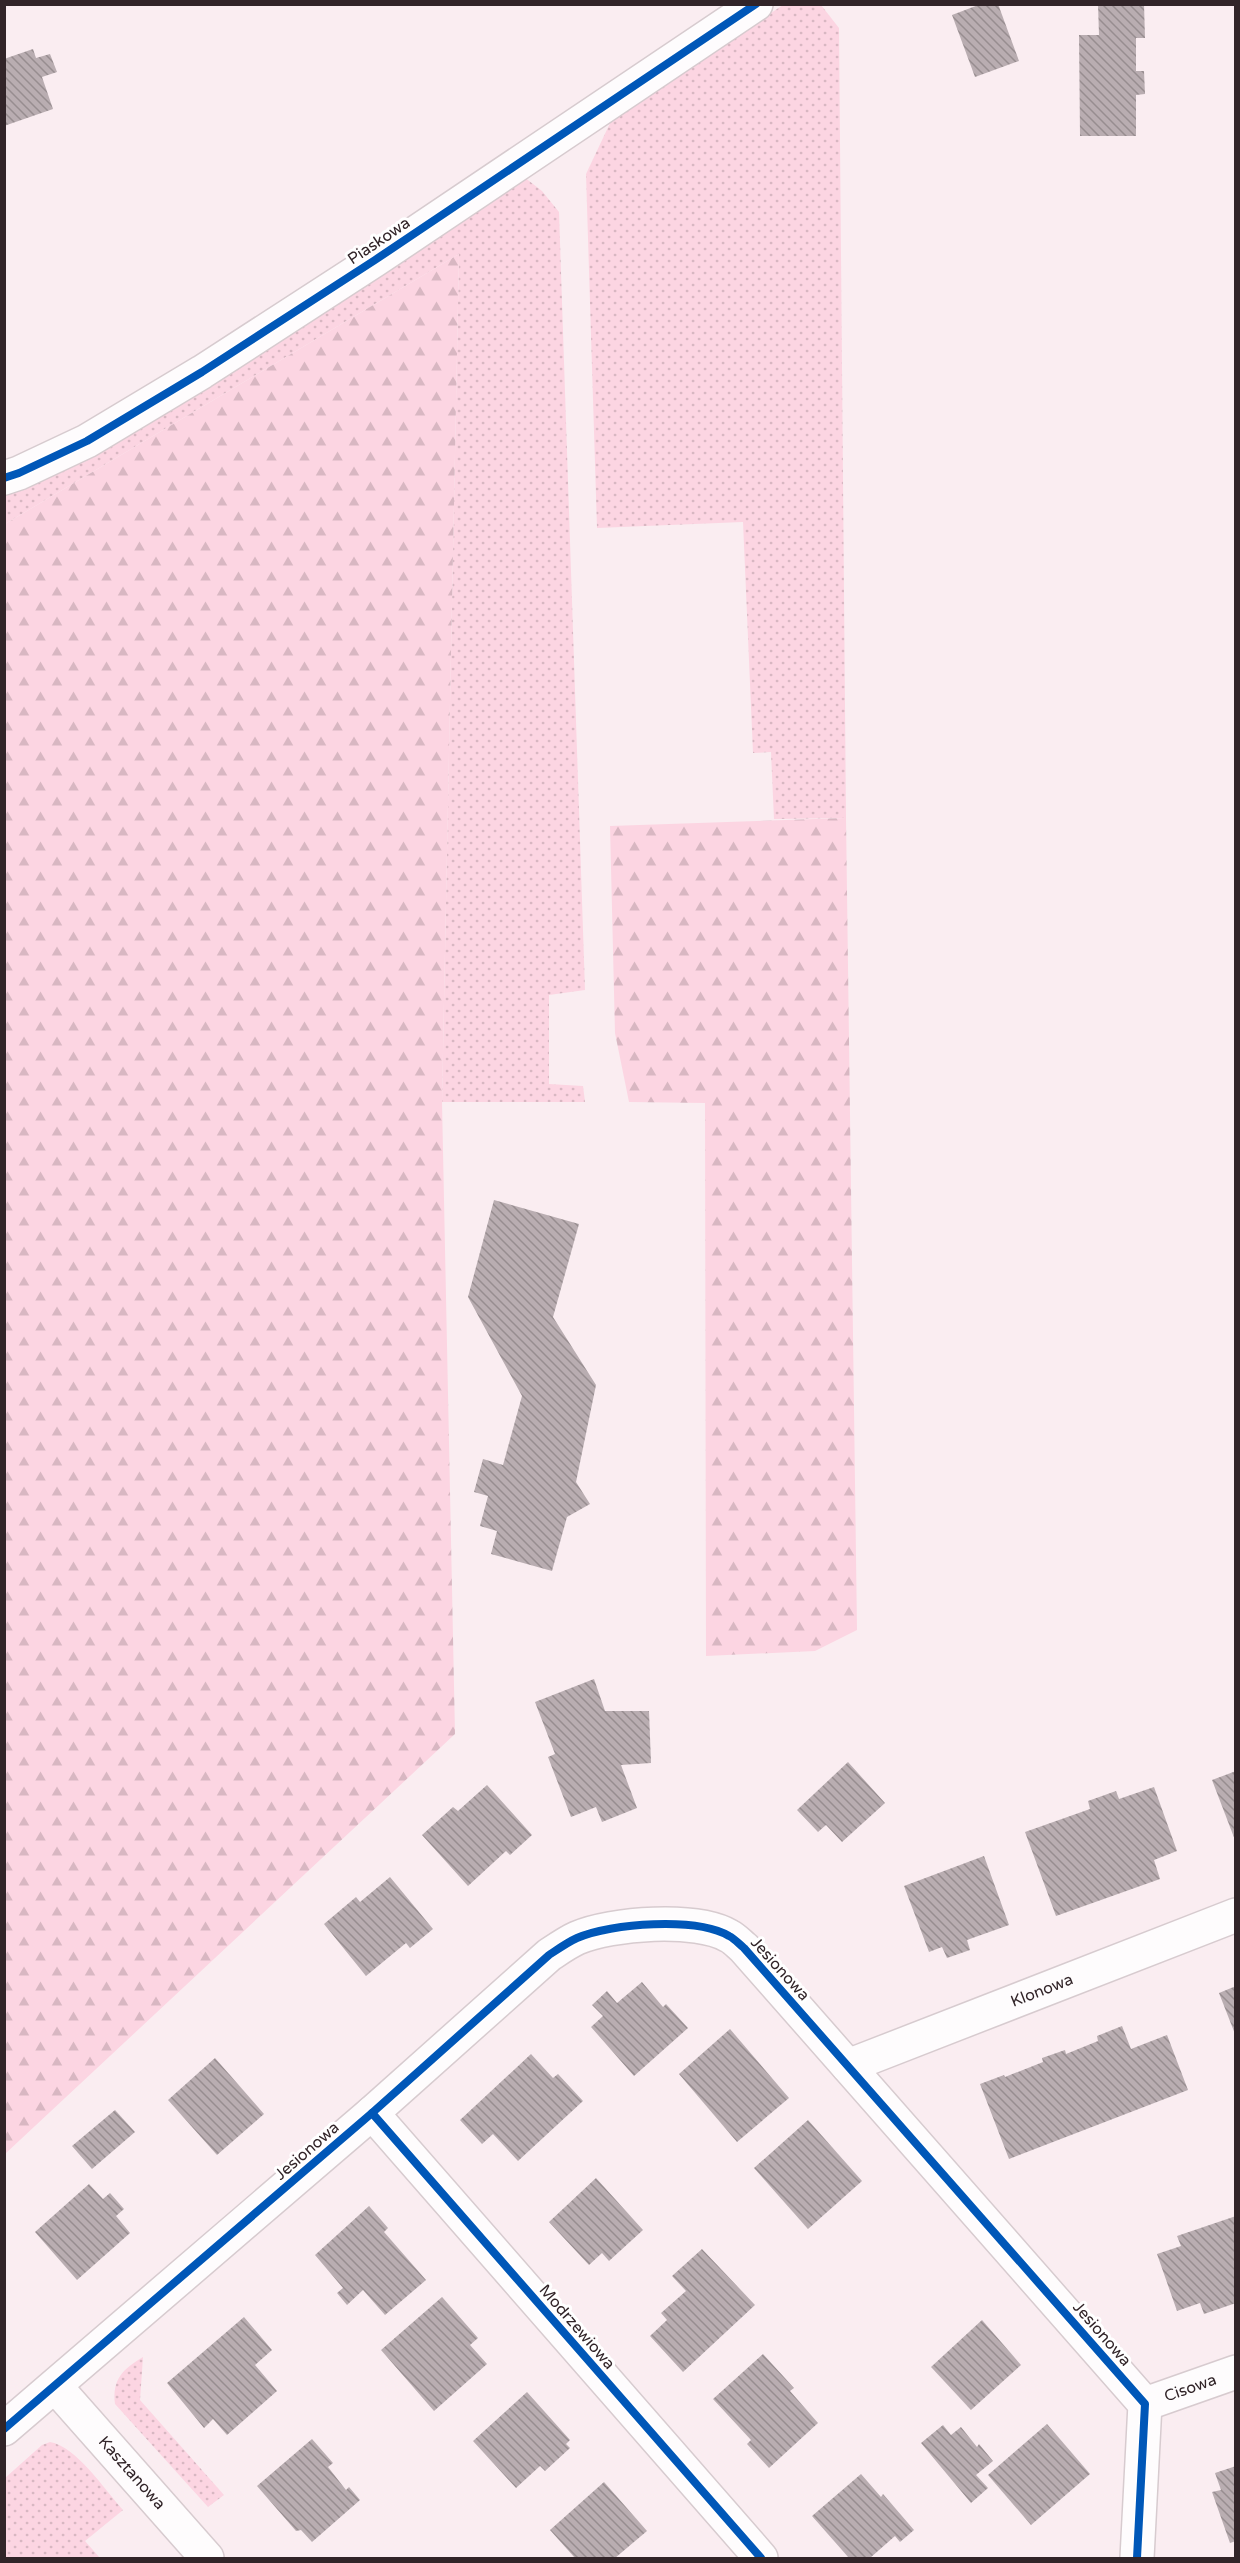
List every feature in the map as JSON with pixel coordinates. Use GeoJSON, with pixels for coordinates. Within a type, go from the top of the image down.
{"type":"FeatureCollection","features":[{"type":"Feature","properties":{"kind":"street","name":"Piaskowa"},"geometry":{"type":"LineString","coordinates":[[4,478],[87,441],[202,372],[375,260],[756,4]]}},
{"type":"Feature","properties":{"kind":"street","name":"Klonowa"},"geometry":{"type":"LineString","coordinates":[[848,2067],[1236,1915]]}},
{"type":"Feature","properties":{"kind":"street","name":"Jesionowa"},"geometry":{"type":"LineString","coordinates":[[4,2429],[372,2113],[549,1955],[578,1938],[612,1929],[685,1925],[729,1935],[744,1948],[1145,2404]]}},
{"type":"Feature","properties":{"kind":"street","name":"Modrzewiowa"},"geometry":{"type":"LineString","coordinates":[[372,2113],[761,2559]]}},
{"type":"Feature","properties":{"kind":"street","name":"Cisowa"},"geometry":{"type":"LineString","coordinates":[[1145,2404],[1236,2372]]}},
{"type":"Feature","properties":{"kind":"street","name":"Kasztanowa"},"geometry":{"type":"LineString","coordinates":[[55,2386],[207,2559]]}},
{"type":"Feature","properties":{"kind":"street"},"geometry":{"type":"LineString","coordinates":[[1137,2559],[1145,2404]]}},
{"type":"Feature","properties":{"kind":"green space"},"geometry":{"type":"Polygon","coordinates":[[[783,5],[821,5],[839,28],[846,818],[774,819],[771,752],[753,753],[743,522],[597,528],[586,174],[612,119],[783,5]]]}},
{"type":"Feature","properties":{"kind":"green space"},"geometry":{"type":"Polygon","coordinates":[[[524,177],[542,191],[559,212],[585,990],[549,995],[549,1084],[583,1086],[585,1102],[442,1102],[459,254],[5,524],[4,492],[524,177]]]}},
{"type":"Feature","properties":{"kind":"green space"},"geometry":{"type":"Polygon","coordinates":[[[459,254],[442,1102],[455,1734],[5,2154],[5,524],[459,254]]]}},
{"type":"Feature","properties":{"kind":"green space"},"geometry":{"type":"Polygon","coordinates":[[[846,818],[857,1630],[815,1651],[706,1656],[705,1103],[629,1102],[615,1033],[610,826],[846,818]]]}},
{"type":"Feature","properties":{"kind":"green space"},"geometry":{"type":"Polygon","coordinates":[[[143,2357],[140,2400],[224,2495],[208,2507],[115,2404],[117,2381],[130,2366],[143,2357]]]}},
{"type":"Feature","properties":{"kind":"green space"},"geometry":{"type":"Polygon","coordinates":[[[50,2442],[60,2445],[80,2460],[123,2510],[85,2541],[100,2558],[5,2558],[5,2478],[42,2445],[50,2442]]]}},
{"type":"Feature","properties":{"kind":"building"},"geometry":{"type":"Polygon","coordinates":[[[981,4],[998,4],[1019,61],[975,77],[952,15],[981,4]]]}},
{"type":"Feature","properties":{"kind":"building"},"geometry":{"type":"Polygon","coordinates":[[[1098,4],[1144,4],[1145,38],[1136,38],[1136,71],[1144,71],[1145,94],[1136,95],[1136,136],[1080,136],[1079,35],[1099,35],[1098,4]]]}},
{"type":"Feature","properties":{"kind":"building"},"geometry":{"type":"Polygon","coordinates":[[[33,49],[36,58],[50,54],[57,72],[42,77],[53,109],[4,126],[4,59],[33,49]]]}},
{"type":"Feature","properties":{"kind":"building"},"geometry":{"type":"Polygon","coordinates":[[[494,1200],[579,1224],[553,1317],[596,1385],[576,1482],[590,1504],[567,1517],[552,1571],[491,1554],[497,1531],[480,1526],[488,1496],[474,1492],[483,1459],[503,1465],[522,1396],[468,1297],[494,1200]]]}},
{"type":"Feature","properties":{"kind":"building"},"geometry":{"type":"Polygon","coordinates":[[[594,1679],[605,1711],[649,1711],[651,1763],[621,1765],[637,1808],[602,1822],[596,1807],[571,1817],[548,1757],[555,1754],[535,1702],[594,1679]]]}},
{"type":"Feature","properties":{"kind":"building"},"geometry":{"type":"Polygon","coordinates":[[[848,1762],[885,1803],[842,1842],[826,1825],[818,1832],[797,1810],[848,1762]]]}},
{"type":"Feature","properties":{"kind":"building"},"geometry":{"type":"Polygon","coordinates":[[[1236,1771],[1236,1840],[1235,1840],[1212,1780],[1236,1771]]]}},
{"type":"Feature","properties":{"kind":"building"},"geometry":{"type":"Polygon","coordinates":[[[487,1785],[532,1835],[510,1855],[506,1851],[468,1886],[422,1835],[453,1807],[458,1811],[487,1785]]]}},
{"type":"Feature","properties":{"kind":"building"},"geometry":{"type":"Polygon","coordinates":[[[1154,1787],[1177,1851],[1154,1860],[1160,1879],[1056,1916],[1025,1832],[1090,1809],[1088,1801],[1116,1791],[1119,1799],[1154,1787]]]}},
{"type":"Feature","properties":{"kind":"building"},"geometry":{"type":"Polygon","coordinates":[[[984,1856],[1009,1925],[967,1940],[970,1950],[947,1958],[942,1947],[929,1952],[904,1886],[984,1856]]]}},
{"type":"Feature","properties":{"kind":"building"},"geometry":{"type":"Polygon","coordinates":[[[390,1877],[433,1929],[410,1948],[406,1943],[366,1976],[324,1924],[356,1897],[360,1902],[390,1877]]]}},
{"type":"Feature","properties":{"kind":"building"},"geometry":{"type":"Polygon","coordinates":[[[642,1982],[663,2007],[666,2004],[688,2028],[634,2076],[591,2027],[603,2016],[592,2005],[607,1991],[617,2003],[642,1982]]]}},
{"type":"Feature","properties":{"kind":"building"},"geometry":{"type":"Polygon","coordinates":[[[1236,1986],[1236,2034],[1235,2034],[1219,1993],[1236,1986]]]}},
{"type":"Feature","properties":{"kind":"building"},"geometry":{"type":"Polygon","coordinates":[[[1122,2026],[1131,2049],[1167,2035],[1188,2090],[1009,2159],[980,2084],[1043,2062],[1042,2058],[1065,2050],[1066,2054],[1098,2041],[1097,2036],[1122,2026]]]}},
{"type":"Feature","properties":{"kind":"building"},"geometry":{"type":"Polygon","coordinates":[[[730,2029],[789,2098],[737,2142],[679,2074],[730,2029]]]}},
{"type":"Feature","properties":{"kind":"building"},"geometry":{"type":"Polygon","coordinates":[[[531,2054],[553,2078],[558,2074],[583,2101],[518,2161],[493,2134],[482,2144],[460,2120],[531,2054]]]}},
{"type":"Feature","properties":{"kind":"building"},"geometry":{"type":"Polygon","coordinates":[[[215,2058],[264,2114],[217,2155],[168,2100],[215,2058]]]}},
{"type":"Feature","properties":{"kind":"building"},"geometry":{"type":"Polygon","coordinates":[[[115,2110],[135,2132],[92,2169],[72,2146],[115,2110]]]}},
{"type":"Feature","properties":{"kind":"building"},"geometry":{"type":"Polygon","coordinates":[[[808,2120],[862,2181],[808,2229],[754,2168],[808,2120]]]}},
{"type":"Feature","properties":{"kind":"building"},"geometry":{"type":"Polygon","coordinates":[[[596,2178],[643,2230],[609,2261],[602,2253],[589,2265],[549,2222],[596,2178]]]}},
{"type":"Feature","properties":{"kind":"building"},"geometry":{"type":"Polygon","coordinates":[[[89,2184],[103,2199],[110,2193],[124,2209],[116,2216],[130,2233],[77,2280],[35,2232],[89,2184]]]}},
{"type":"Feature","properties":{"kind":"building"},"geometry":{"type":"Polygon","coordinates":[[[369,2206],[388,2228],[384,2232],[426,2280],[385,2315],[363,2290],[347,2305],[337,2293],[343,2288],[315,2255],[369,2206]]]}},
{"type":"Feature","properties":{"kind":"building"},"geometry":{"type":"Polygon","coordinates":[[[1236,2216],[1236,2303],[1204,2314],[1200,2303],[1177,2311],[1157,2254],[1181,2246],[1177,2236],[1236,2216]]]}},
{"type":"Feature","properties":{"kind":"building"},"geometry":{"type":"Polygon","coordinates":[[[702,2249],[755,2305],[683,2372],[650,2336],[667,2320],[661,2313],[686,2291],[672,2276],[702,2249]]]}},
{"type":"Feature","properties":{"kind":"building"},"geometry":{"type":"Polygon","coordinates":[[[442,2297],[478,2338],[470,2345],[487,2364],[434,2411],[381,2350],[442,2297]]]}},
{"type":"Feature","properties":{"kind":"building"},"geometry":{"type":"Polygon","coordinates":[[[244,2317],[272,2350],[255,2365],[277,2391],[227,2435],[213,2419],[204,2428],[167,2383],[244,2317]]]}},
{"type":"Feature","properties":{"kind":"building"},"geometry":{"type":"Polygon","coordinates":[[[982,2320],[1021,2365],[971,2410],[931,2367],[982,2320]]]}},
{"type":"Feature","properties":{"kind":"building"},"geometry":{"type":"Polygon","coordinates":[[[763,2354],[794,2388],[790,2391],[818,2423],[769,2468],[747,2444],[751,2440],[713,2399],[763,2354]]]}},
{"type":"Feature","properties":{"kind":"building"},"geometry":{"type":"Polygon","coordinates":[[[527,2392],[570,2440],[566,2444],[570,2448],[545,2471],[540,2466],[516,2488],[473,2441],[527,2392]]]}},
{"type":"Feature","properties":{"kind":"building"},"geometry":{"type":"Polygon","coordinates":[[[1047,2424],[1090,2474],[1031,2525],[988,2475],[1047,2424]]]}},
{"type":"Feature","properties":{"kind":"building"},"geometry":{"type":"Polygon","coordinates":[[[943,2425],[951,2435],[961,2427],[977,2447],[979,2444],[993,2461],[976,2475],[988,2488],[971,2503],[921,2443],[943,2425]]]}},
{"type":"Feature","properties":{"kind":"building"},"geometry":{"type":"Polygon","coordinates":[[[312,2439],[333,2463],[328,2467],[346,2490],[349,2487],[360,2500],[312,2542],[301,2530],[296,2531],[257,2486],[312,2439]]]}},
{"type":"Feature","properties":{"kind":"building"},"geometry":{"type":"Polygon","coordinates":[[[1236,2466],[1236,2541],[1230,2543],[1212,2492],[1221,2490],[1215,2473],[1236,2466]]]}},
{"type":"Feature","properties":{"kind":"building"},"geometry":{"type":"Polygon","coordinates":[[[861,2474],[881,2497],[883,2494],[914,2530],[900,2542],[895,2536],[870,2558],[849,2558],[812,2516],[861,2474]]]}},
{"type":"Feature","properties":{"kind":"building"},"geometry":{"type":"Polygon","coordinates":[[[604,2482],[647,2531],[615,2558],[575,2558],[550,2530],[604,2482]]]}},
{"type":"Feature","properties":{"kind":"cycle path"},"geometry":{"type":"LineString","coordinates":[[4,478],[87,441],[202,372],[375,260],[756,4]]}},
{"type":"Feature","properties":{"kind":"cycle path"},"geometry":{"type":"LineString","coordinates":[[4,2429],[372,2113],[549,1955],[577,1938],[611,1929],[654,1924],[697,1926],[729,1936],[744,1948],[1145,2404],[1137,2558]]}},
{"type":"Feature","properties":{"kind":"cycle path"},"geometry":{"type":"LineString","coordinates":[[372,2113],[761,2558]]}}]}
